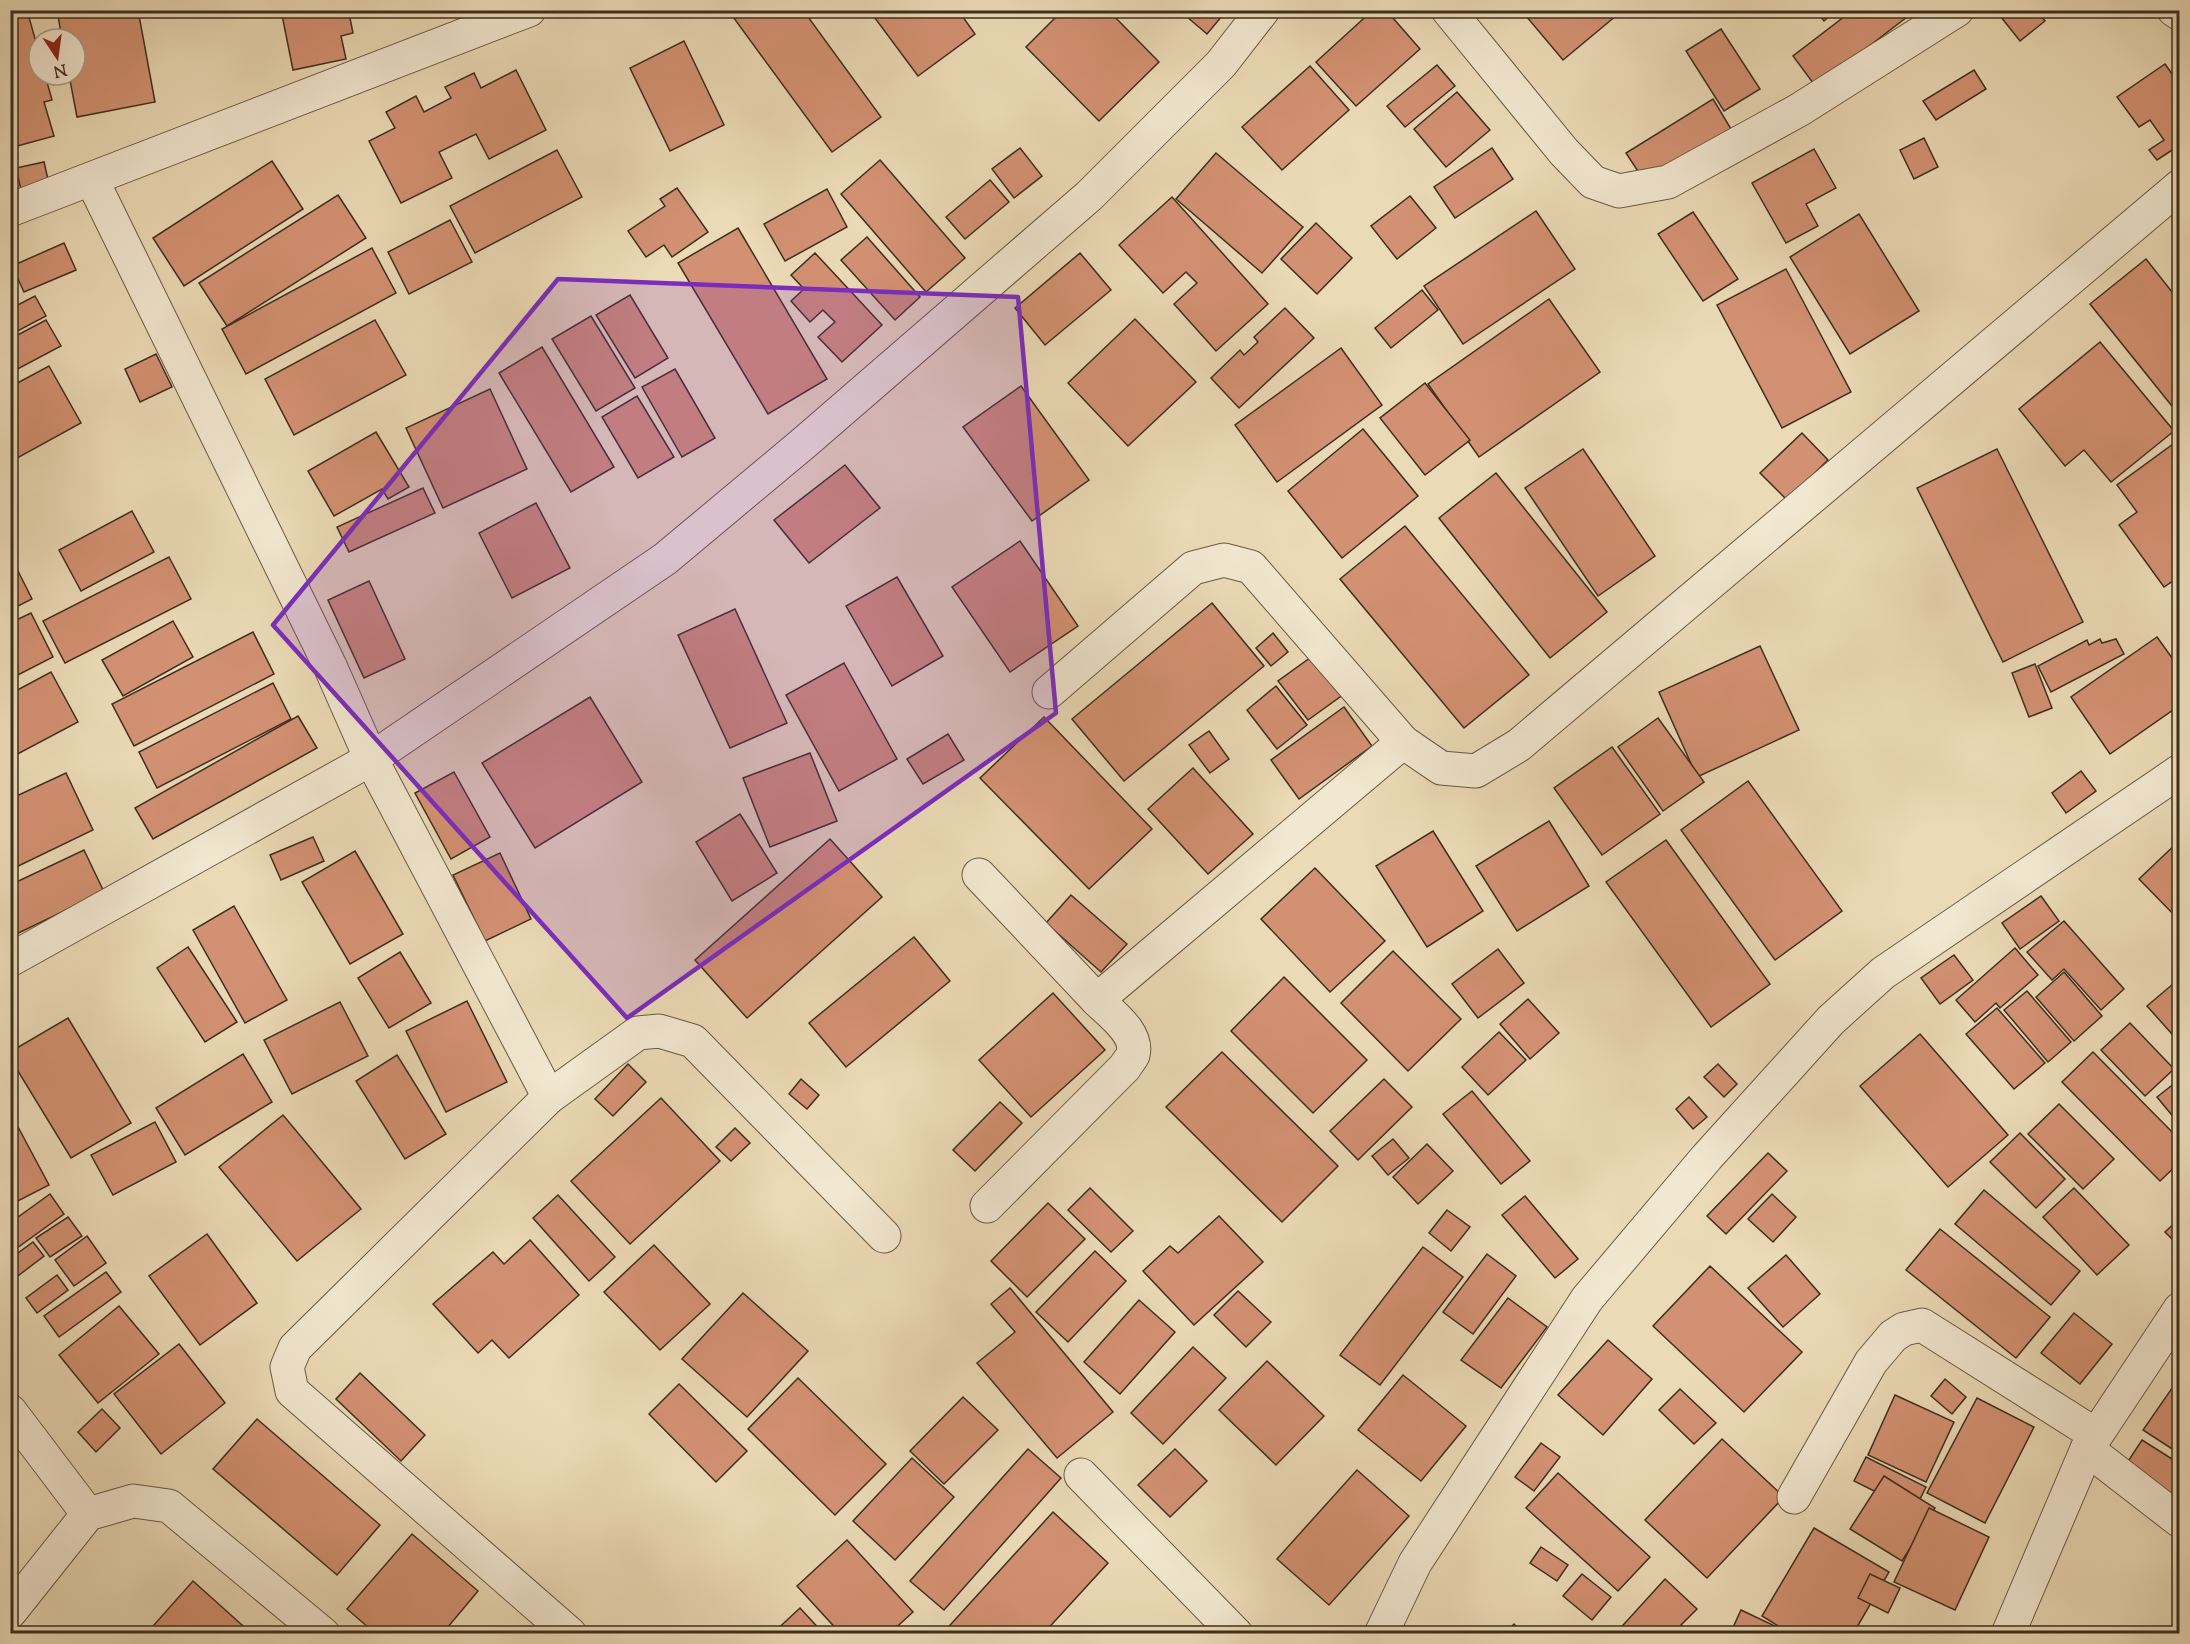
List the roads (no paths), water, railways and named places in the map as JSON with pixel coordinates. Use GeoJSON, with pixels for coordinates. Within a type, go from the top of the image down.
{"type":"FeatureCollection","features":[{"type":"Feature","properties":{"kind":"street"},"geometry":{"type":"LineString","coordinates":[[10,210],[529,10]]}},
{"type":"Feature","properties":{"kind":"street"},"geometry":{"type":"LineString","coordinates":[[10,960],[371,759],[665,559],[796,450],[1089,196],[1221,64],[1263,10]]}},
{"type":"Feature","properties":{"kind":"street"},"geometry":{"type":"LineString","coordinates":[[1448,10],[1564,152],[1593,182],[1619,191],[1668,182],[1799,110],[1956,10]]}},
{"type":"Feature","properties":{"kind":"street"},"geometry":{"type":"LineString","coordinates":[[2174,10],[2180,14]]}},
{"type":"Feature","properties":{"kind":"street"},"geometry":{"type":"LineString","coordinates":[[92,180],[330,666],[371,759],[549,1097]]}},
{"type":"Feature","properties":{"kind":"street"},"geometry":{"type":"LineString","coordinates":[[1049,692],[1193,568],[1224,560],[1251,567],[1403,742],[1441,768],[1476,771],[1519,745],[2180,186]]}},
{"type":"Feature","properties":{"kind":"street"},"geometry":{"type":"LineString","coordinates":[[1097,1000],[1403,742]]}},
{"type":"Feature","properties":{"kind":"street"},"geometry":{"type":"LineString","coordinates":[[1381,1634],[1415,1563],[1587,1299],[1707,1157],[1831,1020],[1883,973],[2180,771]]}},
{"type":"Feature","properties":{"kind":"street"},"geometry":{"type":"LineString","coordinates":[[979,875],[1129,1032],[1133,1042],[1133,1055],[1125,1067],[987,1206]]}},
{"type":"Feature","properties":{"kind":"street"},"geometry":{"type":"LineString","coordinates":[[570,1634],[292,1391],[287,1367],[295,1348],[549,1097],[638,1033],[659,1031],[693,1041],[884,1236]]}},
{"type":"Feature","properties":{"kind":"street"},"geometry":{"type":"LineString","coordinates":[[2008,1634],[2092,1442],[2180,1309]]}},
{"type":"Feature","properties":{"kind":"street"},"geometry":{"type":"LineString","coordinates":[[1794,1497],[1878,1353],[1898,1332],[1922,1325],[2092,1442],[2180,1521]]}},
{"type":"Feature","properties":{"kind":"street"},"geometry":{"type":"LineString","coordinates":[[10,1411],[88,1514]]}},
{"type":"Feature","properties":{"kind":"street"},"geometry":{"type":"LineString","coordinates":[[1081,1475],[1236,1634]]}},
{"type":"Feature","properties":{"kind":"street"},"geometry":{"type":"LineString","coordinates":[[10,1612],[88,1514],[133,1501],[169,1506],[323,1634]]}}]}
